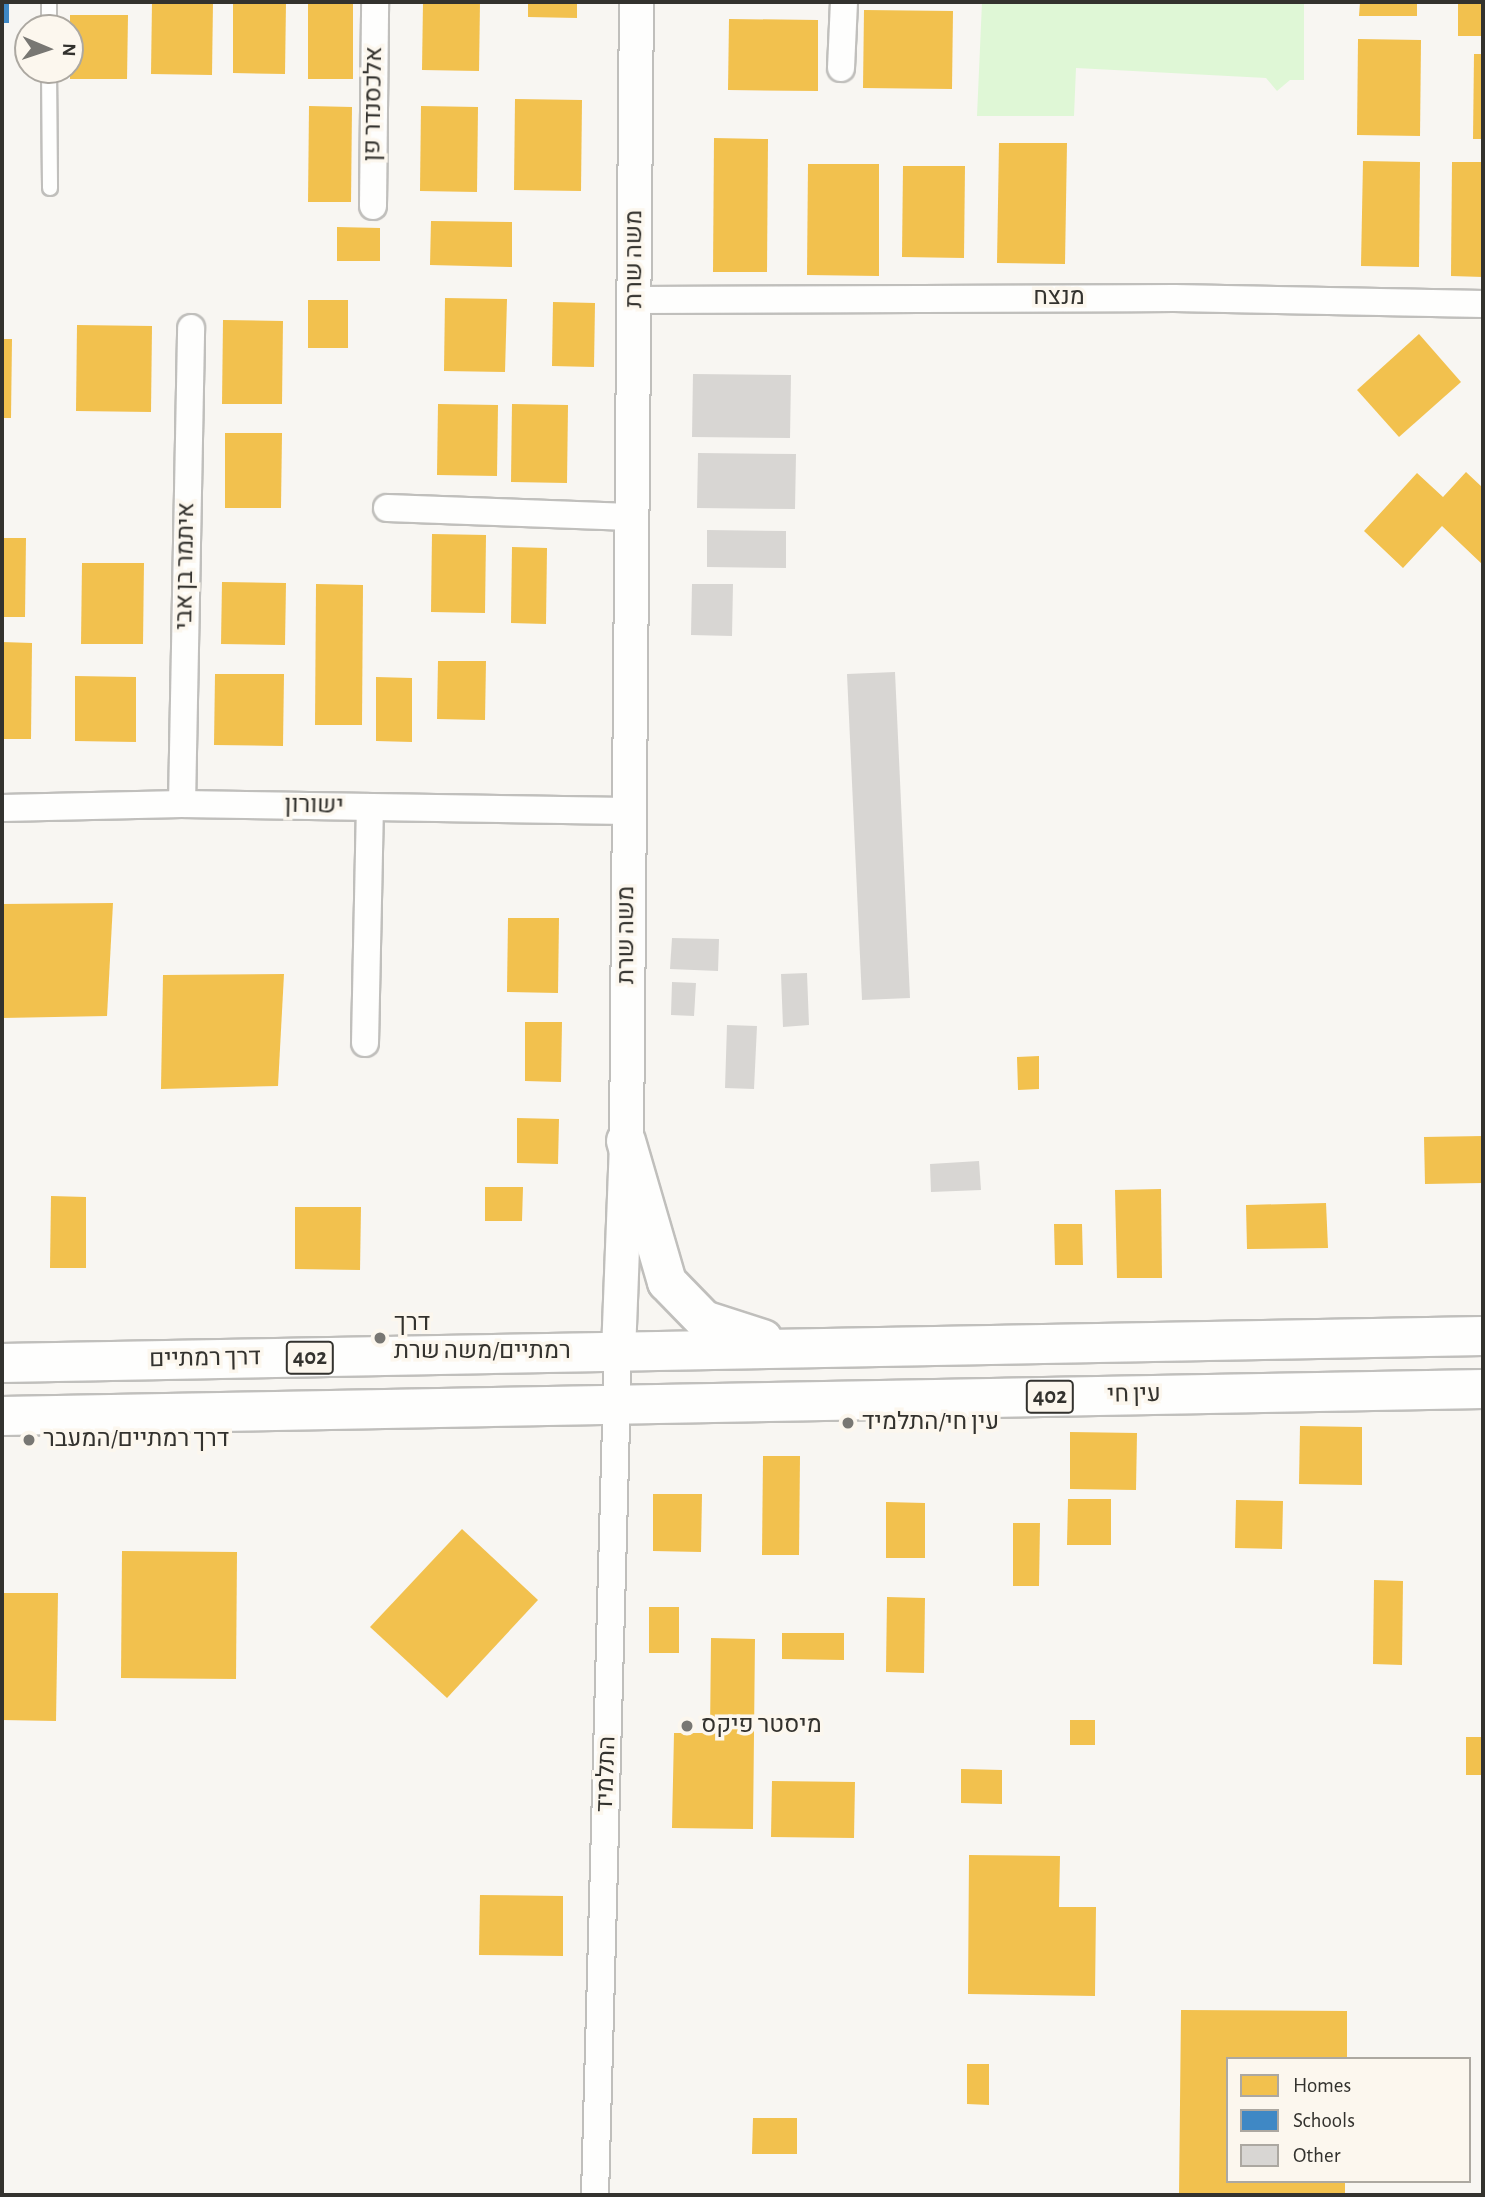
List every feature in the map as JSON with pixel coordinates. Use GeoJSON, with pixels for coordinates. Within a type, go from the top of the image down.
{"type":"FeatureCollection","features":[{"type":"Feature","properties":{"kind":"main road"},"geometry":{"type":"LineString","coordinates":[[626,1141],[667,1282],[704,1320],[792,1349]]}},
{"type":"Feature","properties":{"kind":"main road","name":"402"},"geometry":{"type":"LineString","coordinates":[[618,1352],[1483,1336]]}},
{"type":"Feature","properties":{"kind":"main road","name":"דרך רמתיים"},"geometry":{"type":"LineString","coordinates":[[2,1363],[618,1352]]}},
{"type":"Feature","properties":{"kind":"main road","name":"עין חי"},"geometry":{"type":"LineString","coordinates":[[617,1406],[1483,1388]]}},
{"type":"Feature","properties":{"kind":"main road","name":"402"},"geometry":{"type":"LineString","coordinates":[[2,1416],[617,1406]]}},
{"type":"Feature","properties":{"kind":"street","name":"אלכסנדר פן"},"geometry":{"type":"LineString","coordinates":[[373,206],[376,2]]}},
{"type":"Feature","properties":{"kind":"street","name":"משה שרת"},"geometry":{"type":"LineString","coordinates":[[618,1352],[626,1141],[627,811],[636,300],[636,2]]}},
{"type":"Feature","properties":{"kind":"street"},"geometry":{"type":"LineString","coordinates":[[841,68],[844,2]]}},
{"type":"Feature","properties":{"kind":"street","name":"מנצח"},"geometry":{"type":"LineString","coordinates":[[636,300],[1174,298],[1483,304]]}},
{"type":"Feature","properties":{"kind":"street","name":"איתמר בן אבי"},"geometry":{"type":"LineString","coordinates":[[182,804],[191,328]]}},
{"type":"Feature","properties":{"kind":"street"},"geometry":{"type":"LineString","coordinates":[[387,508],[631,517]]}},
{"type":"Feature","properties":{"kind":"street","name":"ישורון"},"geometry":{"type":"LineString","coordinates":[[2,808],[182,804],[627,811]]}},
{"type":"Feature","properties":{"kind":"street"},"geometry":{"type":"LineString","coordinates":[[365,1043],[370,807]]}},
{"type":"Feature","properties":{"kind":"street","name":"התלמיד"},"geometry":{"type":"LineString","coordinates":[[595,2195],[618,1352]]}},
{"type":"Feature","properties":{"kind":"lane"},"geometry":{"type":"LineString","coordinates":[[49,84],[50,188]]}},
{"type":"Feature","properties":{"kind":"green space"},"geometry":{"type":"Polygon","coordinates":[[[982,2],[1304,2],[1304,80],[1290,80],[1277,91],[1266,78],[1076,68],[1074,116],[977,116],[982,2]]]}},
{"type":"Feature","properties":{"kind":"building: Homes"},"geometry":{"type":"Polygon","coordinates":[[[152,2],[213,2],[212,75],[151,74],[152,2]]]}},
{"type":"Feature","properties":{"kind":"building: Homes"},"geometry":{"type":"Polygon","coordinates":[[[233,2],[286,2],[285,74],[233,73],[233,2]]]}},
{"type":"Feature","properties":{"kind":"building: Homes"},"geometry":{"type":"Polygon","coordinates":[[[308,2],[353,2],[353,79],[308,79],[308,2]]]}},
{"type":"Feature","properties":{"kind":"building: Homes"},"geometry":{"type":"Polygon","coordinates":[[[423,2],[480,2],[479,71],[422,70],[423,2]]]}},
{"type":"Feature","properties":{"kind":"building: Homes"},"geometry":{"type":"Polygon","coordinates":[[[528,2],[577,2],[577,18],[528,17],[528,2]]]}},
{"type":"Feature","properties":{"kind":"building: Homes"},"geometry":{"type":"Polygon","coordinates":[[[1360,2],[1417,2],[1417,16],[1359,16],[1360,2]]]}},
{"type":"Feature","properties":{"kind":"building: Homes"},"geometry":{"type":"Polygon","coordinates":[[[1458,2],[1483,2],[1483,36],[1458,36],[1458,2]]]}},
{"type":"Feature","properties":{"kind":"building: Homes"},"geometry":{"type":"Polygon","coordinates":[[[864,10],[953,11],[952,89],[863,88],[864,10]]]}},
{"type":"Feature","properties":{"kind":"building: Homes"},"geometry":{"type":"Polygon","coordinates":[[[84,15],[128,15],[127,79],[84,79],[84,15]]]}},
{"type":"Feature","properties":{"kind":"building: Homes"},"geometry":{"type":"Polygon","coordinates":[[[729,19],[818,20],[818,91],[728,90],[729,19]]]}},
{"type":"Feature","properties":{"kind":"building: Homes"},"geometry":{"type":"Polygon","coordinates":[[[1358,39],[1421,40],[1420,136],[1357,135],[1358,39]]]}},
{"type":"Feature","properties":{"kind":"building: Homes"},"geometry":{"type":"Polygon","coordinates":[[[1474,54],[1483,54],[1483,139],[1473,139],[1474,54]]]}},
{"type":"Feature","properties":{"kind":"building: Homes"},"geometry":{"type":"Polygon","coordinates":[[[515,99],[582,100],[581,191],[514,190],[515,99]]]}},
{"type":"Feature","properties":{"kind":"building: Homes"},"geometry":{"type":"Polygon","coordinates":[[[309,106],[352,107],[351,202],[308,202],[309,106]]]}},
{"type":"Feature","properties":{"kind":"building: Homes"},"geometry":{"type":"Polygon","coordinates":[[[421,106],[478,107],[477,192],[420,191],[421,106]]]}},
{"type":"Feature","properties":{"kind":"building: Homes"},"geometry":{"type":"Polygon","coordinates":[[[714,138],[768,139],[767,272],[713,272],[714,138]]]}},
{"type":"Feature","properties":{"kind":"building: Homes"},"geometry":{"type":"Polygon","coordinates":[[[999,143],[1067,143],[1065,264],[997,263],[999,143]]]}},
{"type":"Feature","properties":{"kind":"building: Homes"},"geometry":{"type":"Polygon","coordinates":[[[1363,161],[1420,162],[1419,267],[1361,266],[1363,161]]]}},
{"type":"Feature","properties":{"kind":"building: Homes"},"geometry":{"type":"Polygon","coordinates":[[[1452,162],[1483,162],[1483,277],[1451,276],[1452,162]]]}},
{"type":"Feature","properties":{"kind":"building: Homes"},"geometry":{"type":"Polygon","coordinates":[[[808,164],[879,164],[879,276],[807,275],[808,164]]]}},
{"type":"Feature","properties":{"kind":"building: Homes"},"geometry":{"type":"Polygon","coordinates":[[[903,166],[965,166],[964,258],[902,257],[903,166]]]}},
{"type":"Feature","properties":{"kind":"building: Homes"},"geometry":{"type":"Polygon","coordinates":[[[431,221],[512,222],[512,267],[430,265],[431,221]]]}},
{"type":"Feature","properties":{"kind":"building: Homes"},"geometry":{"type":"Polygon","coordinates":[[[337,227],[380,228],[380,261],[337,261],[337,227]]]}},
{"type":"Feature","properties":{"kind":"building: Homes"},"geometry":{"type":"Polygon","coordinates":[[[445,298],[507,299],[505,372],[444,371],[445,298]]]}},
{"type":"Feature","properties":{"kind":"building: Homes"},"geometry":{"type":"Polygon","coordinates":[[[308,300],[348,300],[348,348],[308,348],[308,300]]]}},
{"type":"Feature","properties":{"kind":"building: Homes"},"geometry":{"type":"Polygon","coordinates":[[[553,302],[595,303],[594,367],[552,366],[553,302]]]}},
{"type":"Feature","properties":{"kind":"building: Homes"},"geometry":{"type":"Polygon","coordinates":[[[223,320],[283,321],[282,404],[222,404],[223,320]]]}},
{"type":"Feature","properties":{"kind":"building: Homes"},"geometry":{"type":"Polygon","coordinates":[[[77,325],[152,326],[151,412],[76,411],[77,325]]]}},
{"type":"Feature","properties":{"kind":"building: Homes"},"geometry":{"type":"Polygon","coordinates":[[[1419,334],[1461,382],[1399,437],[1357,390],[1419,334]]]}},
{"type":"Feature","properties":{"kind":"building: Homes"},"geometry":{"type":"Polygon","coordinates":[[[2,339],[12,339],[11,418],[2,418],[2,339]]]}},
{"type":"Feature","properties":{"kind":"building: Homes"},"geometry":{"type":"Polygon","coordinates":[[[438,404],[498,405],[497,476],[437,475],[438,404]]]}},
{"type":"Feature","properties":{"kind":"building: Homes"},"geometry":{"type":"Polygon","coordinates":[[[512,404],[568,405],[567,483],[511,482],[512,404]]]}},
{"type":"Feature","properties":{"kind":"building: Homes"},"geometry":{"type":"Polygon","coordinates":[[[225,433],[282,433],[281,508],[225,508],[225,433]]]}},
{"type":"Feature","properties":{"kind":"building: Homes"},"geometry":{"type":"Polygon","coordinates":[[[1466,472],[1483,488],[1483,565],[1442,526],[1403,568],[1364,531],[1417,473],[1443,497],[1466,472]]]}},
{"type":"Feature","properties":{"kind":"building: Homes"},"geometry":{"type":"Polygon","coordinates":[[[432,534],[486,535],[485,613],[431,612],[432,534]]]}},
{"type":"Feature","properties":{"kind":"building: Homes"},"geometry":{"type":"Polygon","coordinates":[[[2,538],[26,538],[25,617],[2,617],[2,538]]]}},
{"type":"Feature","properties":{"kind":"building: Homes"},"geometry":{"type":"Polygon","coordinates":[[[512,547],[547,548],[546,624],[511,623],[512,547]]]}},
{"type":"Feature","properties":{"kind":"building: Homes"},"geometry":{"type":"Polygon","coordinates":[[[82,563],[144,563],[143,644],[81,644],[82,563]]]}},
{"type":"Feature","properties":{"kind":"building: Homes"},"geometry":{"type":"Polygon","coordinates":[[[222,582],[286,583],[285,645],[221,644],[222,582]]]}},
{"type":"Feature","properties":{"kind":"building: Homes"},"geometry":{"type":"Polygon","coordinates":[[[316,584],[363,585],[362,725],[315,725],[316,584]]]}},
{"type":"Feature","properties":{"kind":"building: Homes"},"geometry":{"type":"Polygon","coordinates":[[[2,642],[32,643],[31,739],[2,739],[2,642]]]}},
{"type":"Feature","properties":{"kind":"building: Homes"},"geometry":{"type":"Polygon","coordinates":[[[438,661],[486,661],[485,720],[437,719],[438,661]]]}},
{"type":"Feature","properties":{"kind":"building: Homes"},"geometry":{"type":"Polygon","coordinates":[[[215,674],[284,674],[283,746],[214,745],[215,674]]]}},
{"type":"Feature","properties":{"kind":"building: Homes"},"geometry":{"type":"Polygon","coordinates":[[[75,676],[136,677],[136,742],[75,741],[75,676]]]}},
{"type":"Feature","properties":{"kind":"building: Homes"},"geometry":{"type":"Polygon","coordinates":[[[376,677],[412,678],[412,742],[376,741],[376,677]]]}},
{"type":"Feature","properties":{"kind":"building: Homes"},"geometry":{"type":"Polygon","coordinates":[[[113,903],[107,1016],[2,1018],[2,904],[113,903]]]}},
{"type":"Feature","properties":{"kind":"building: Homes"},"geometry":{"type":"Polygon","coordinates":[[[508,918],[559,918],[558,993],[507,992],[508,918]]]}},
{"type":"Feature","properties":{"kind":"building: Homes"},"geometry":{"type":"Polygon","coordinates":[[[284,974],[278,1086],[161,1089],[163,975],[284,974]]]}},
{"type":"Feature","properties":{"kind":"building: Homes"},"geometry":{"type":"Polygon","coordinates":[[[525,1022],[562,1022],[561,1082],[525,1081],[525,1022]]]}},
{"type":"Feature","properties":{"kind":"building: Homes"},"geometry":{"type":"Polygon","coordinates":[[[1039,1056],[1039,1089],[1018,1090],[1017,1057],[1039,1056]]]}},
{"type":"Feature","properties":{"kind":"building: Homes"},"geometry":{"type":"Polygon","coordinates":[[[517,1118],[559,1119],[558,1164],[517,1163],[517,1118]]]}},
{"type":"Feature","properties":{"kind":"building: Homes"},"geometry":{"type":"Polygon","coordinates":[[[1483,1136],[1483,1183],[1425,1184],[1424,1137],[1483,1136]]]}},
{"type":"Feature","properties":{"kind":"building: Homes"},"geometry":{"type":"Polygon","coordinates":[[[485,1187],[523,1187],[522,1221],[485,1221],[485,1187]]]}},
{"type":"Feature","properties":{"kind":"building: Homes"},"geometry":{"type":"Polygon","coordinates":[[[1161,1189],[1162,1278],[1117,1278],[1115,1190],[1161,1189]]]}},
{"type":"Feature","properties":{"kind":"building: Homes"},"geometry":{"type":"Polygon","coordinates":[[[51,1196],[86,1197],[86,1268],[50,1268],[51,1196]]]}},
{"type":"Feature","properties":{"kind":"building: Homes"},"geometry":{"type":"Polygon","coordinates":[[[1326,1203],[1328,1248],[1247,1249],[1246,1205],[1326,1203]]]}},
{"type":"Feature","properties":{"kind":"building: Homes"},"geometry":{"type":"Polygon","coordinates":[[[295,1207],[361,1207],[360,1270],[295,1269],[295,1207]]]}},
{"type":"Feature","properties":{"kind":"building: Homes"},"geometry":{"type":"Polygon","coordinates":[[[1054,1224],[1082,1224],[1083,1265],[1055,1265],[1054,1224]]]}},
{"type":"Feature","properties":{"kind":"building: Homes"},"geometry":{"type":"Polygon","coordinates":[[[1300,1426],[1362,1427],[1362,1485],[1299,1484],[1300,1426]]]}},
{"type":"Feature","properties":{"kind":"building: Homes"},"geometry":{"type":"Polygon","coordinates":[[[1070,1432],[1137,1433],[1136,1490],[1070,1489],[1070,1432]]]}},
{"type":"Feature","properties":{"kind":"building: Homes"},"geometry":{"type":"Polygon","coordinates":[[[763,1456],[800,1456],[799,1555],[762,1555],[763,1456]]]}},
{"type":"Feature","properties":{"kind":"building: Homes"},"geometry":{"type":"Polygon","coordinates":[[[653,1494],[702,1494],[701,1552],[653,1551],[653,1494]]]}},
{"type":"Feature","properties":{"kind":"building: Homes"},"geometry":{"type":"Polygon","coordinates":[[[1068,1499],[1111,1499],[1111,1545],[1067,1545],[1068,1499]]]}},
{"type":"Feature","properties":{"kind":"building: Homes"},"geometry":{"type":"Polygon","coordinates":[[[1236,1500],[1283,1501],[1282,1549],[1235,1548],[1236,1500]]]}},
{"type":"Feature","properties":{"kind":"building: Homes"},"geometry":{"type":"Polygon","coordinates":[[[886,1502],[925,1503],[925,1558],[886,1558],[886,1502]]]}},
{"type":"Feature","properties":{"kind":"building: Homes"},"geometry":{"type":"Polygon","coordinates":[[[1013,1523],[1040,1523],[1039,1586],[1013,1586],[1013,1523]]]}},
{"type":"Feature","properties":{"kind":"building: Homes"},"geometry":{"type":"Polygon","coordinates":[[[462,1529],[538,1600],[447,1698],[370,1627],[462,1529]]]}},
{"type":"Feature","properties":{"kind":"building: Homes"},"geometry":{"type":"Polygon","coordinates":[[[122,1551],[237,1552],[236,1679],[121,1678],[122,1551]]]}},
{"type":"Feature","properties":{"kind":"building: Homes"},"geometry":{"type":"Polygon","coordinates":[[[1374,1580],[1403,1581],[1402,1665],[1373,1664],[1374,1580]]]}},
{"type":"Feature","properties":{"kind":"building: Homes"},"geometry":{"type":"Polygon","coordinates":[[[2,1593],[58,1593],[56,1721],[2,1720],[2,1593]]]}},
{"type":"Feature","properties":{"kind":"building: Homes"},"geometry":{"type":"Polygon","coordinates":[[[887,1597],[925,1598],[924,1673],[886,1672],[887,1597]]]}},
{"type":"Feature","properties":{"kind":"building: Homes"},"geometry":{"type":"Polygon","coordinates":[[[649,1607],[679,1607],[679,1653],[649,1653],[649,1607]]]}},
{"type":"Feature","properties":{"kind":"building: Homes"},"geometry":{"type":"Polygon","coordinates":[[[782,1633],[844,1633],[844,1660],[782,1659],[782,1633]]]}},
{"type":"Feature","properties":{"kind":"building: Homes"},"geometry":{"type":"Polygon","coordinates":[[[711,1638],[755,1639],[753,1829],[672,1828],[674,1733],[710,1733],[711,1638]]]}},
{"type":"Feature","properties":{"kind":"building: Homes"},"geometry":{"type":"Polygon","coordinates":[[[1070,1720],[1095,1720],[1095,1745],[1070,1745],[1070,1720]]]}},
{"type":"Feature","properties":{"kind":"building: Homes"},"geometry":{"type":"Polygon","coordinates":[[[1466,1737],[1483,1737],[1483,1775],[1466,1775],[1466,1737]]]}},
{"type":"Feature","properties":{"kind":"building: Homes"},"geometry":{"type":"Polygon","coordinates":[[[961,1769],[1002,1770],[1002,1804],[961,1803],[961,1769]]]}},
{"type":"Feature","properties":{"kind":"building: Homes"},"geometry":{"type":"Polygon","coordinates":[[[772,1781],[855,1782],[854,1838],[771,1837],[772,1781]]]}},
{"type":"Feature","properties":{"kind":"building: Homes"},"geometry":{"type":"Polygon","coordinates":[[[969,1855],[1060,1856],[1059,1907],[1096,1907],[1095,1996],[968,1994],[969,1855]]]}},
{"type":"Feature","properties":{"kind":"building: Homes"},"geometry":{"type":"Polygon","coordinates":[[[480,1895],[563,1896],[563,1956],[479,1955],[480,1895]]]}},
{"type":"Feature","properties":{"kind":"building: Homes"},"geometry":{"type":"Polygon","coordinates":[[[1181,2010],[1347,2011],[1347,2057],[1226,2057],[1226,2183],[1345,2183],[1345,2195],[1179,2195],[1181,2010]]]}},
{"type":"Feature","properties":{"kind":"building: Homes"},"geometry":{"type":"Polygon","coordinates":[[[967,2064],[989,2064],[989,2105],[967,2104],[967,2064]]]}},
{"type":"Feature","properties":{"kind":"building: Homes"},"geometry":{"type":"Polygon","coordinates":[[[753,2118],[797,2118],[797,2154],[752,2154],[753,2118]]]}},
{"type":"Feature","properties":{"kind":"building: Schools"},"geometry":{"type":"Polygon","coordinates":[[[2,2],[9,2],[9,23],[2,23],[2,2]]]}},
{"type":"Feature","properties":{"kind":"building: Other"},"geometry":{"type":"Polygon","coordinates":[[[693,374],[791,375],[790,438],[692,437],[693,374]]]}},
{"type":"Feature","properties":{"kind":"building: Other"},"geometry":{"type":"Polygon","coordinates":[[[698,453],[796,454],[795,509],[697,508],[698,453]]]}},
{"type":"Feature","properties":{"kind":"building: Other"},"geometry":{"type":"Polygon","coordinates":[[[707,530],[786,531],[786,568],[707,567],[707,530]]]}},
{"type":"Feature","properties":{"kind":"building: Other"},"geometry":{"type":"Polygon","coordinates":[[[692,584],[733,584],[732,636],[691,635],[692,584]]]}},
{"type":"Feature","properties":{"kind":"building: Other"},"geometry":{"type":"Polygon","coordinates":[[[895,672],[910,998],[862,1000],[847,674],[895,672]]]}},
{"type":"Feature","properties":{"kind":"building: Other"},"geometry":{"type":"Polygon","coordinates":[[[672,938],[719,939],[718,971],[670,969],[672,938]]]}},
{"type":"Feature","properties":{"kind":"building: Other"},"geometry":{"type":"Polygon","coordinates":[[[807,973],[809,1025],[783,1027],[781,974],[807,973]]]}},
{"type":"Feature","properties":{"kind":"building: Other"},"geometry":{"type":"Polygon","coordinates":[[[672,982],[696,983],[694,1016],[671,1015],[672,982]]]}},
{"type":"Feature","properties":{"kind":"building: Other"},"geometry":{"type":"Polygon","coordinates":[[[727,1025],[757,1026],[754,1089],[725,1088],[727,1025]]]}},
{"type":"Feature","properties":{"kind":"building: Other"},"geometry":{"type":"Polygon","coordinates":[[[979,1161],[981,1190],[931,1192],[930,1164],[979,1161]]]}},
{"type":"Feature","properties":{"kind":"place","name":"דרך רמתיים/משה שרת"},"geometry":{"type":"Point","coordinates":[380,1338]}},
{"type":"Feature","properties":{"kind":"place","name":"עין חי/התלמיד"},"geometry":{"type":"Point","coordinates":[848,1423]}},
{"type":"Feature","properties":{"kind":"place","name":"דרך רמתיים/המעבר"},"geometry":{"type":"Point","coordinates":[29,1440]}},
{"type":"Feature","properties":{"kind":"place","name":"מיסטר פיקס"},"geometry":{"type":"Point","coordinates":[687,1726]}}]}
